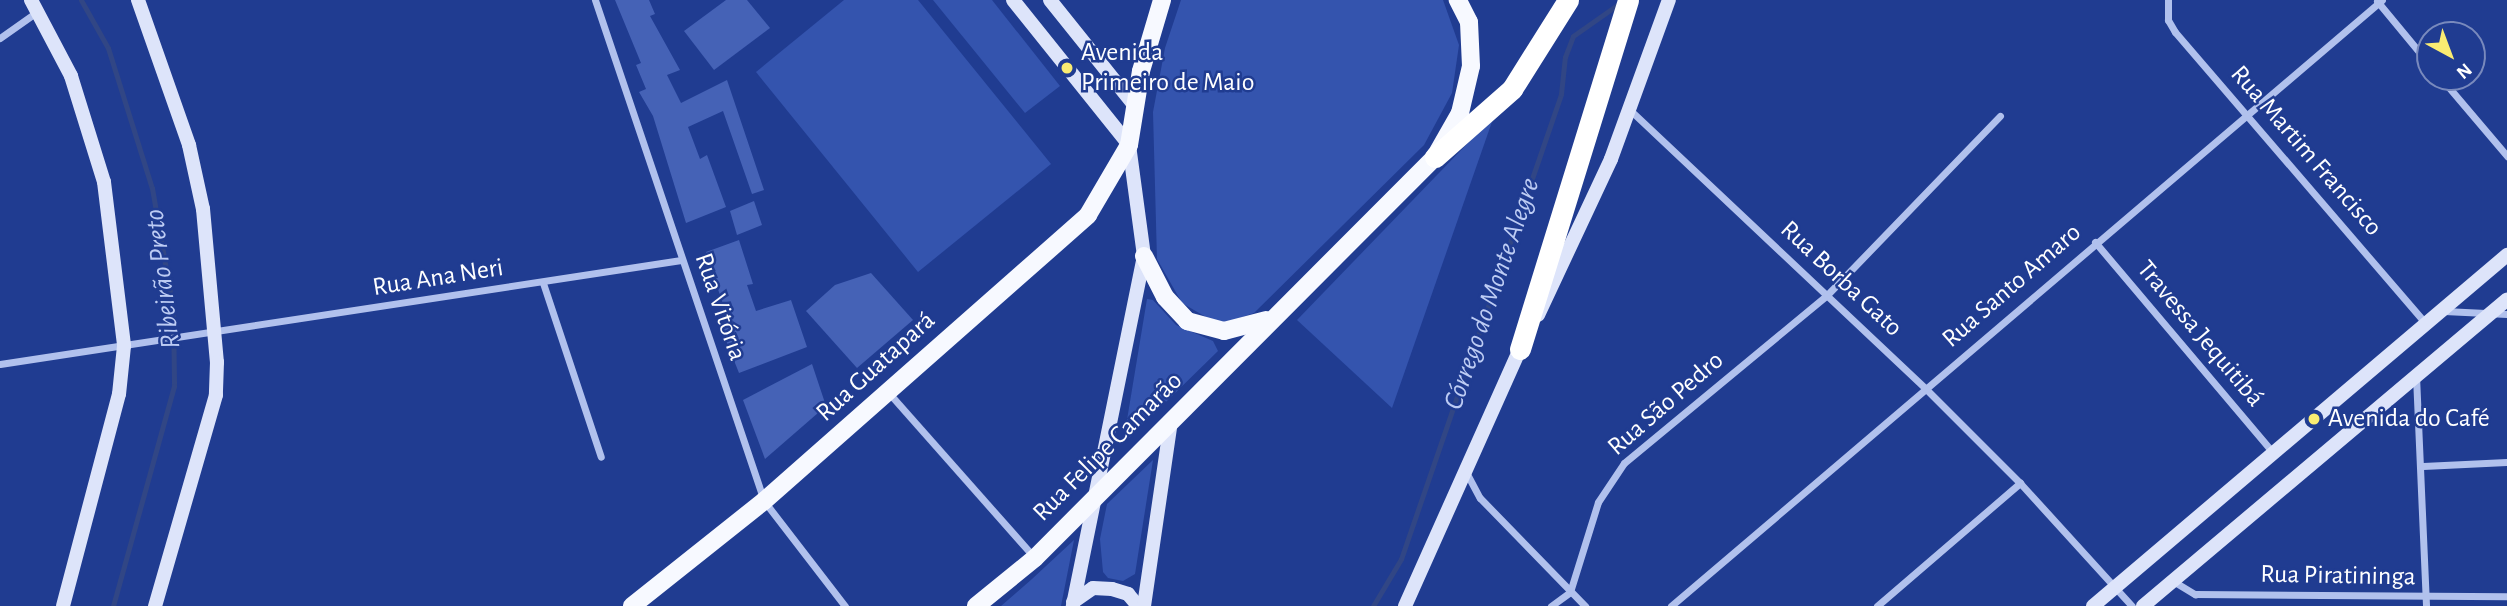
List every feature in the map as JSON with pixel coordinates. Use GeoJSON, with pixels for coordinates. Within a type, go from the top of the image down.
{"type":"FeatureCollection","features":[{"type":"Feature","properties":{"kind":"highway"},"geometry":{"type":"LineString","coordinates":[[1435,157],[1512,89],[1568,0]]}},
{"type":"Feature","properties":{"kind":"highway"},"geometry":{"type":"LineString","coordinates":[[1520,349],[1628,0]]}},
{"type":"Feature","properties":{"kind":"main road"},"geometry":{"type":"LineString","coordinates":[[138,0],[189,145],[203,209],[208,335],[216,395],[155,606]]}},
{"type":"Feature","properties":{"kind":"main road"},"geometry":{"type":"LineString","coordinates":[[1013,0],[1129,145]]}},
{"type":"Feature","properties":{"kind":"main road"},"geometry":{"type":"LineString","coordinates":[[1050,0],[1135,106]]}},
{"type":"Feature","properties":{"kind":"main road"},"geometry":{"type":"LineString","coordinates":[[1162,0],[1135,106],[1129,145],[1144,256],[1165,297],[1187,321],[1223,331],[1271,318]]}},
{"type":"Feature","properties":{"kind":"main road","name":"Rua Felipe Camarão"},"geometry":{"type":"LineString","coordinates":[[976,606],[1035,558],[1271,318],[1435,157],[1460,113],[1471,66],[1469,22],[1458,0]]}},
{"type":"Feature","properties":{"kind":"main road"},"geometry":{"type":"LineString","coordinates":[[1405,606],[1467,474],[1520,349],[1567,259],[1630,110],[1669,0]]}},
{"type":"Feature","properties":{"kind":"main road"},"geometry":{"type":"LineString","coordinates":[[35,5],[71,76],[104,182],[124,346],[119,394],[63,606]]}},
{"type":"Feature","properties":{"kind":"main road","name":"Rua Guatapará"},"geometry":{"type":"LineString","coordinates":[[632,606],[764,501],[1088,215],[1129,145]]}},
{"type":"Feature","properties":{"kind":"main road"},"geometry":{"type":"LineString","coordinates":[[2093,606],[2507,255]]}},
{"type":"Feature","properties":{"kind":"main road"},"geometry":{"type":"LineString","coordinates":[[1073,604],[1092,500],[1144,256]]}},
{"type":"Feature","properties":{"kind":"main road"},"geometry":{"type":"LineString","coordinates":[[2143,606],[2507,299]]}},
{"type":"Feature","properties":{"kind":"main road"},"geometry":{"type":"LineString","coordinates":[[1144,606],[1171,420]]}},
{"type":"Feature","properties":{"kind":"main road"},"geometry":{"type":"LineString","coordinates":[[1073,604],[1093,588],[1102,588],[1128,594],[1138,606]]}},
{"type":"Feature","properties":{"kind":"street","name":"Rua Vitória"},"geometry":{"type":"LineString","coordinates":[[594,0],[764,501],[845,606]]}},
{"type":"Feature","properties":{"kind":"street","name":"Rua Martim Francisco"},"geometry":{"type":"LineString","coordinates":[[2168,0],[2168,20],[2175,32],[2426,324]]}},
{"type":"Feature","properties":{"kind":"street","name":"Rua Santo Amaro"},"geometry":{"type":"LineString","coordinates":[[1671,606],[2379,1]]}},
{"type":"Feature","properties":{"kind":"street"},"geometry":{"type":"LineString","coordinates":[[2379,1],[2416,47]]}},
{"type":"Feature","properties":{"kind":"street"},"geometry":{"type":"LineString","coordinates":[[0,38],[35,5]]}},
{"type":"Feature","properties":{"kind":"street"},"geometry":{"type":"LineString","coordinates":[[2452,91],[2507,156]]}},
{"type":"Feature","properties":{"kind":"street","name":"Rua Borba Gato"},"geometry":{"type":"LineString","coordinates":[[1630,110],[1925,388],[2020,483],[2132,606]]}},
{"type":"Feature","properties":{"kind":"street","name":"Rua São Pedro"},"geometry":{"type":"LineString","coordinates":[[1570,592],[1598,502],[1624,463],[1827,295],[2000,116]]}},
{"type":"Feature","properties":{"kind":"street","name":"Travessa Jequitibá"},"geometry":{"type":"LineString","coordinates":[[2095,242],[2273,453]]}},
{"type":"Feature","properties":{"kind":"street","name":"Rua Ana Neri"},"geometry":{"type":"LineString","coordinates":[[0,364],[208,335],[681,260]]}},
{"type":"Feature","properties":{"kind":"street"},"geometry":{"type":"LineString","coordinates":[[543,283],[601,457]]}},
{"type":"Feature","properties":{"kind":"street"},"geometry":{"type":"LineString","coordinates":[[2443,311],[2507,314]]}},
{"type":"Feature","properties":{"kind":"street"},"geometry":{"type":"LineString","coordinates":[[2416,376],[2423,466],[2426,603]]}},
{"type":"Feature","properties":{"kind":"street"},"geometry":{"type":"LineString","coordinates":[[887,392],[1035,558]]}},
{"type":"Feature","properties":{"kind":"street"},"geometry":{"type":"LineString","coordinates":[[2423,466],[2507,462]]}},
{"type":"Feature","properties":{"kind":"street"},"geometry":{"type":"LineString","coordinates":[[1467,474],[1480,498],[1584,606]]}},
{"type":"Feature","properties":{"kind":"street"},"geometry":{"type":"LineString","coordinates":[[1877,606],[2020,483]]}},
{"type":"Feature","properties":{"kind":"street","name":"Rua Piratininga"},"geometry":{"type":"LineString","coordinates":[[2172,580],[2195,594],[2298,602],[2426,603],[2507,596]]}},
{"type":"Feature","properties":{"kind":"street"},"geometry":{"type":"LineString","coordinates":[[1551,606],[1570,592]]}},
{"type":"Feature","properties":{"kind":"shaded area"},"geometry":{"type":"Polygon","coordinates":[[[844,0],[918,0],[1051,164],[918,272],[756,72],[844,0]]]}},
{"type":"Feature","properties":{"kind":"shaded area"},"geometry":{"type":"Polygon","coordinates":[[[933,0],[992,0],[1060,86],[1025,113],[933,0]]]}},
{"type":"Feature","properties":{"kind":"shaded area"},"geometry":{"type":"Polygon","coordinates":[[[1181,0],[1443,0],[1459,45],[1452,93],[1424,145],[1254,313],[1225,323],[1211,320],[1182,303],[1157,259],[1153,112],[1165,48],[1181,0]]]}},
{"type":"Feature","properties":{"kind":"shaded area"},"geometry":{"type":"Polygon","coordinates":[[[1494,116],[1392,408],[1297,320],[1494,116]]]}},
{"type":"Feature","properties":{"kind":"shaded area"},"geometry":{"type":"Polygon","coordinates":[[[1147,299],[1153,300],[1176,325],[1213,341],[1218,351],[1123,444],[1147,299]]]}},
{"type":"Feature","properties":{"kind":"shaded area"},"geometry":{"type":"Polygon","coordinates":[[[1153,460],[1135,574],[1123,581],[1108,578],[1103,572],[1100,539],[1107,504],[1153,460]]]}},
{"type":"Feature","properties":{"kind":"shaded area"},"geometry":{"type":"Polygon","coordinates":[[[1074,540],[1061,606],[1001,606],[1032,579],[1074,540]]]}},
{"type":"Feature","properties":{"kind":"building"},"geometry":{"type":"Polygon","coordinates":[[[615,0],[649,0],[655,14],[650,16],[680,70],[667,75],[681,103],[727,80],[764,190],[752,194],[723,111],[688,127],[700,159],[707,155],[726,207],[686,223],[653,116],[639,92],[646,89],[636,65],[641,63],[615,0]]]}},
{"type":"Feature","properties":{"kind":"building"},"geometry":{"type":"Polygon","coordinates":[[[726,0],[747,0],[770,28],[714,70],[684,31],[726,0]]]}},
{"type":"Feature","properties":{"kind":"building"},"geometry":{"type":"Polygon","coordinates":[[[754,201],[762,225],[737,235],[730,211],[754,201]]]}},
{"type":"Feature","properties":{"kind":"building"},"geometry":{"type":"Polygon","coordinates":[[[739,240],[753,284],[747,285],[756,311],[791,300],[807,347],[739,373],[719,323],[728,320],[706,252],[739,240]]]}},
{"type":"Feature","properties":{"kind":"building"},"geometry":{"type":"Polygon","coordinates":[[[871,273],[913,320],[857,368],[806,311],[835,285],[871,273]]]}},
{"type":"Feature","properties":{"kind":"building"},"geometry":{"type":"Polygon","coordinates":[[[812,364],[826,406],[765,459],[743,400],[812,364]]]}},
{"type":"Feature","properties":{"kind":"waterway","name":"Ribeirão Preto"},"geometry":{"type":"LineString","coordinates":[[81,0],[108,48],[152,188],[173,310],[174,386],[113,606]]}},
{"type":"Feature","properties":{"kind":"waterway","name":"Córrego do Monte Alegre"},"geometry":{"type":"LineString","coordinates":[[1373,606],[1401,559],[1561,94],[1565,57],[1573,36],[1620,3]]}},
{"type":"Feature","properties":{"kind":"place","name":"Avenida Primeiro de Maio"},"geometry":{"type":"Point","coordinates":[1067,68]}},
{"type":"Feature","properties":{"kind":"place","name":"Avenida do Café"},"geometry":{"type":"Point","coordinates":[2314,419]}}]}
